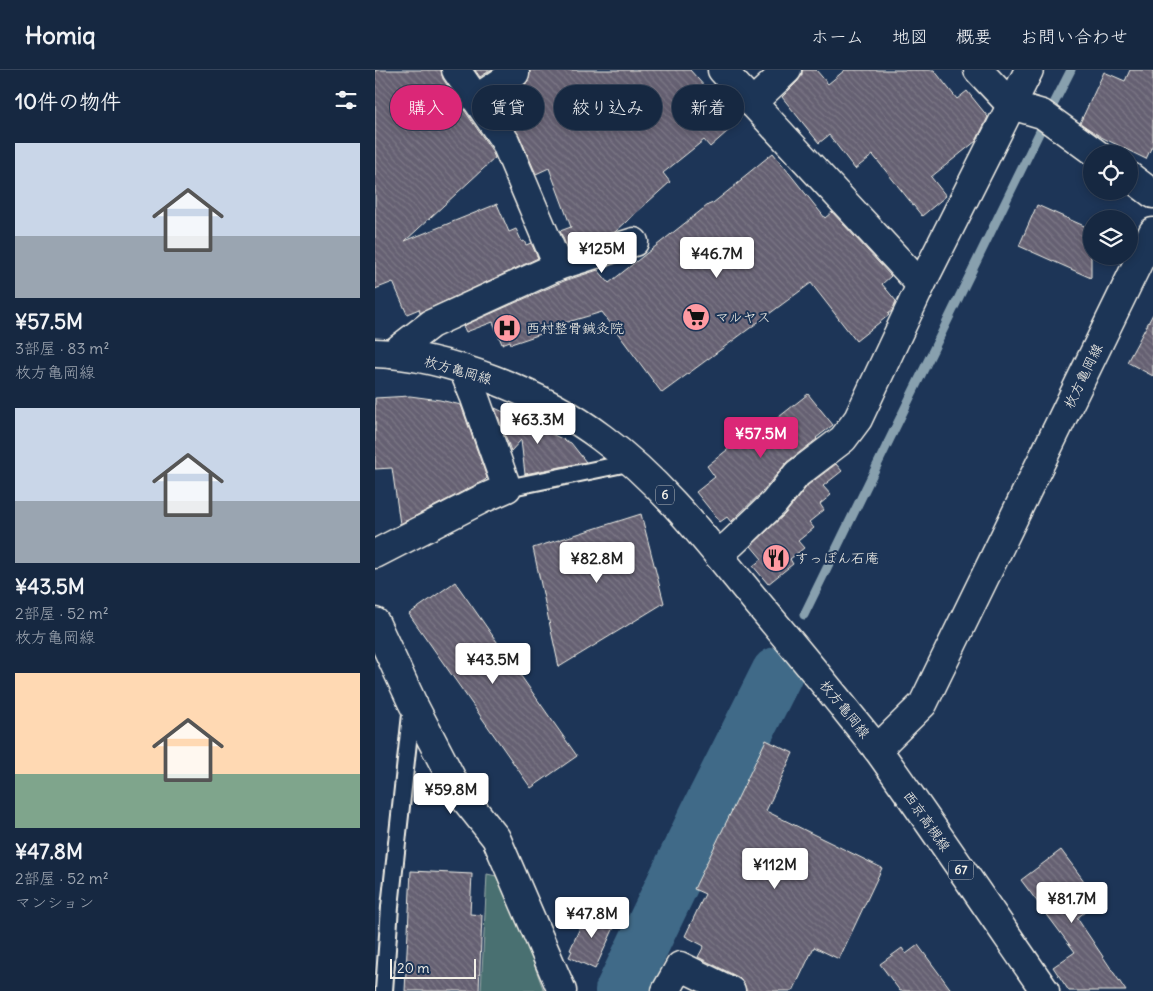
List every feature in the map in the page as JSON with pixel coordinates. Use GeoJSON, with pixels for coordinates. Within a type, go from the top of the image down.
{"type":"FeatureCollection","features":[{"type":"Feature","properties":{"kind":"street"},"geometry":{"type":"LineString","coordinates":[[456,70],[472,93]]}},
{"type":"Feature","properties":{"kind":"street"},"geometry":{"type":"LineString","coordinates":[[722,70],[921,285]]}},
{"type":"Feature","properties":{"kind":"street"},"geometry":{"type":"LineString","coordinates":[[753,103],[787,70]]}},
{"type":"Feature","properties":{"kind":"street"},"geometry":{"type":"LineString","coordinates":[[978,70],[1011,105],[1041,114],[1084,145]]}},
{"type":"Feature","properties":{"kind":"street"},"geometry":{"type":"LineString","coordinates":[[717,554],[732,543],[774,503],[797,474],[843,439],[858,419],[921,285],[1029,70]]}},
{"type":"Feature","properties":{"kind":"street"},"geometry":{"type":"LineString","coordinates":[[497,85],[515,73]]}},
{"type":"Feature","properties":{"kind":"street"},"geometry":{"type":"LineString","coordinates":[[498,130],[505,140],[558,266]]}},
{"type":"Feature","properties":{"kind":"street"},"geometry":{"type":"LineString","coordinates":[[1138,183],[1153,194]]}},
{"type":"Feature","properties":{"kind":"street","name":"枚方亀岡線"},"geometry":{"type":"LineString","coordinates":[[383,353],[428,360],[463,369],[496,381],[565,414],[600,436],[633,462],[697,529],[877,749],[923,704],[1153,232]]}},
{"type":"Feature","properties":{"kind":"street"},"geometry":{"type":"LineString","coordinates":[[383,353],[431,324],[558,266],[634,242]]}},
{"type":"Feature","properties":{"kind":"street"},"geometry":{"type":"LineString","coordinates":[[375,554],[507,488],[463,369]]}},
{"type":"Feature","properties":{"kind":"street"},"geometry":{"type":"LineString","coordinates":[[375,622],[412,702],[457,789],[496,838],[562,991]]}},
{"type":"Feature","properties":{"kind":"street","name":"西京高槻線"},"geometry":{"type":"LineString","coordinates":[[877,749],[1045,991]]}},
{"type":"Feature","properties":{"kind":"street"},"geometry":{"type":"LineString","coordinates":[[666,991],[680,966],[731,991]]}},
{"type":"Feature","properties":{"kind":"lane"},"geometry":{"type":"LineString","coordinates":[[507,488],[633,462]]}},
{"type":"Feature","properties":{"kind":"lane"},"geometry":{"type":"LineString","coordinates":[[384,991],[390,907],[412,702]]}},
{"type":"Feature","properties":{"kind":"green space"},"geometry":{"type":"Polygon","coordinates":[[[487,874],[501,877],[544,991],[481,991],[487,874]]]}},
{"type":"Feature","properties":{"kind":"building"},"geometry":{"type":"Polygon","coordinates":[[[375,70],[441,70],[443,79],[447,85],[390,85],[390,130],[462,130],[462,107],[472,121],[472,130],[478,130],[495,158],[405,241],[497,204],[509,232],[516,229],[522,242],[524,241],[526,245],[531,243],[538,258],[420,313],[419,309],[407,314],[393,282],[375,289],[375,70]]]}},
{"type":"Feature","properties":{"kind":"building"},"geometry":{"type":"Polygon","coordinates":[[[475,70],[491,70],[480,77],[475,70]]]}},
{"type":"Feature","properties":{"kind":"building"},"geometry":{"type":"Polygon","coordinates":[[[530,70],[690,70],[703,85],[672,85],[672,130],[729,130],[710,147],[704,140],[663,173],[670,182],[615,232],[567,247],[560,231],[571,227],[549,168],[536,174],[516,130],[544,130],[544,85],[525,85],[529,79],[530,70]]]}},
{"type":"Feature","properties":{"kind":"building"},"geometry":{"type":"Polygon","coordinates":[[[802,70],[816,70],[828,84],[845,70],[934,70],[957,99],[967,91],[988,117],[976,141],[931,177],[946,196],[922,216],[873,155],[855,169],[829,135],[819,143],[782,97],[798,81],[802,75],[802,70]]]}},
{"type":"Feature","properties":{"kind":"building"},"geometry":{"type":"Polygon","coordinates":[[[1130,70],[1153,70],[1153,144],[1146,159],[1138,155],[1138,145],[1117,145],[1080,123],[1104,72],[1125,81],[1130,70]]]}},
{"type":"Feature","properties":{"kind":"building"},"geometry":{"type":"Polygon","coordinates":[[[773,153],[825,218],[832,212],[891,276],[882,284],[896,301],[892,311],[856,341],[811,283],[662,393],[602,312],[561,324],[562,327],[511,344],[510,341],[502,344],[493,322],[466,332],[463,326],[564,281],[598,270],[609,283],[713,203],[773,153]]]}},
{"type":"Feature","properties":{"kind":"building"},"geometry":{"type":"Polygon","coordinates":[[[1037,205],[1083,225],[1083,265],[1091,265],[1091,278],[1019,246],[1037,205]]]}},
{"type":"Feature","properties":{"kind":"building"},"geometry":{"type":"Polygon","coordinates":[[[1153,314],[1153,376],[1127,362],[1153,314]]]}},
{"type":"Feature","properties":{"kind":"building"},"geometry":{"type":"Polygon","coordinates":[[[808,394],[833,425],[787,462],[762,492],[731,522],[727,517],[720,522],[696,492],[715,477],[707,466],[742,438],[746,443],[808,394]]]}},
{"type":"Feature","properties":{"kind":"building"},"geometry":{"type":"Polygon","coordinates":[[[410,396],[461,405],[487,478],[400,524],[392,468],[375,469],[375,398],[410,396]]]}},
{"type":"Feature","properties":{"kind":"building"},"geometry":{"type":"Polygon","coordinates":[[[495,408],[571,443],[586,462],[525,474],[521,440],[511,451],[495,408]]]}},
{"type":"Feature","properties":{"kind":"building"},"geometry":{"type":"Polygon","coordinates":[[[836,464],[842,471],[823,486],[831,495],[820,504],[824,510],[809,522],[814,528],[798,541],[804,548],[790,559],[793,564],[768,584],[753,566],[762,559],[751,546],[785,514],[808,485],[836,464]]]}},
{"type":"Feature","properties":{"kind":"building"},"geometry":{"type":"Polygon","coordinates":[[[641,514],[664,603],[559,667],[533,548],[641,514]]]}},
{"type":"Feature","properties":{"kind":"building"},"geometry":{"type":"Polygon","coordinates":[[[455,582],[577,756],[531,788],[409,614],[455,582]]]}},
{"type":"Feature","properties":{"kind":"building"},"geometry":{"type":"Polygon","coordinates":[[[766,740],[793,753],[766,811],[882,868],[839,959],[814,947],[793,991],[746,991],[744,983],[738,977],[698,957],[704,946],[685,936],[705,894],[694,889],[766,740]]]}},
{"type":"Feature","properties":{"kind":"building"},"geometry":{"type":"Polygon","coordinates":[[[1061,850],[1099,901],[1077,918],[1126,991],[1069,991],[1053,967],[1075,952],[1021,880],[1061,850]]]}},
{"type":"Feature","properties":{"kind":"building"},"geometry":{"type":"Polygon","coordinates":[[[411,871],[472,874],[470,914],[482,915],[479,991],[405,991],[411,871]]]}},
{"type":"Feature","properties":{"kind":"building"},"geometry":{"type":"Polygon","coordinates":[[[588,910],[616,923],[595,969],[569,957],[572,951],[570,950],[588,910]]]}},
{"type":"Feature","properties":{"kind":"building"},"geometry":{"type":"Polygon","coordinates":[[[918,945],[952,991],[900,991],[880,964],[902,948],[906,954],[918,945]]]}},
{"type":"Feature","properties":{"kind":"waterway"},"geometry":{"type":"LineString","coordinates":[[804,615],[1071,70]]}},
{"type":"Feature","properties":{"kind":"waterway"},"geometry":{"type":"LineString","coordinates":[[621,991],[705,816],[777,673]]}},
{"type":"Feature","properties":{"kind":"place","name":"マルヤス"},"geometry":{"type":"Point","coordinates":[696,317]}},
{"type":"Feature","properties":{"kind":"place","name":"西村整骨鍼灸院"},"geometry":{"type":"Point","coordinates":[507,328]}},
{"type":"Feature","properties":{"kind":"place","name":"すっぽん石庵"},"geometry":{"type":"Point","coordinates":[776,558]}}]}
